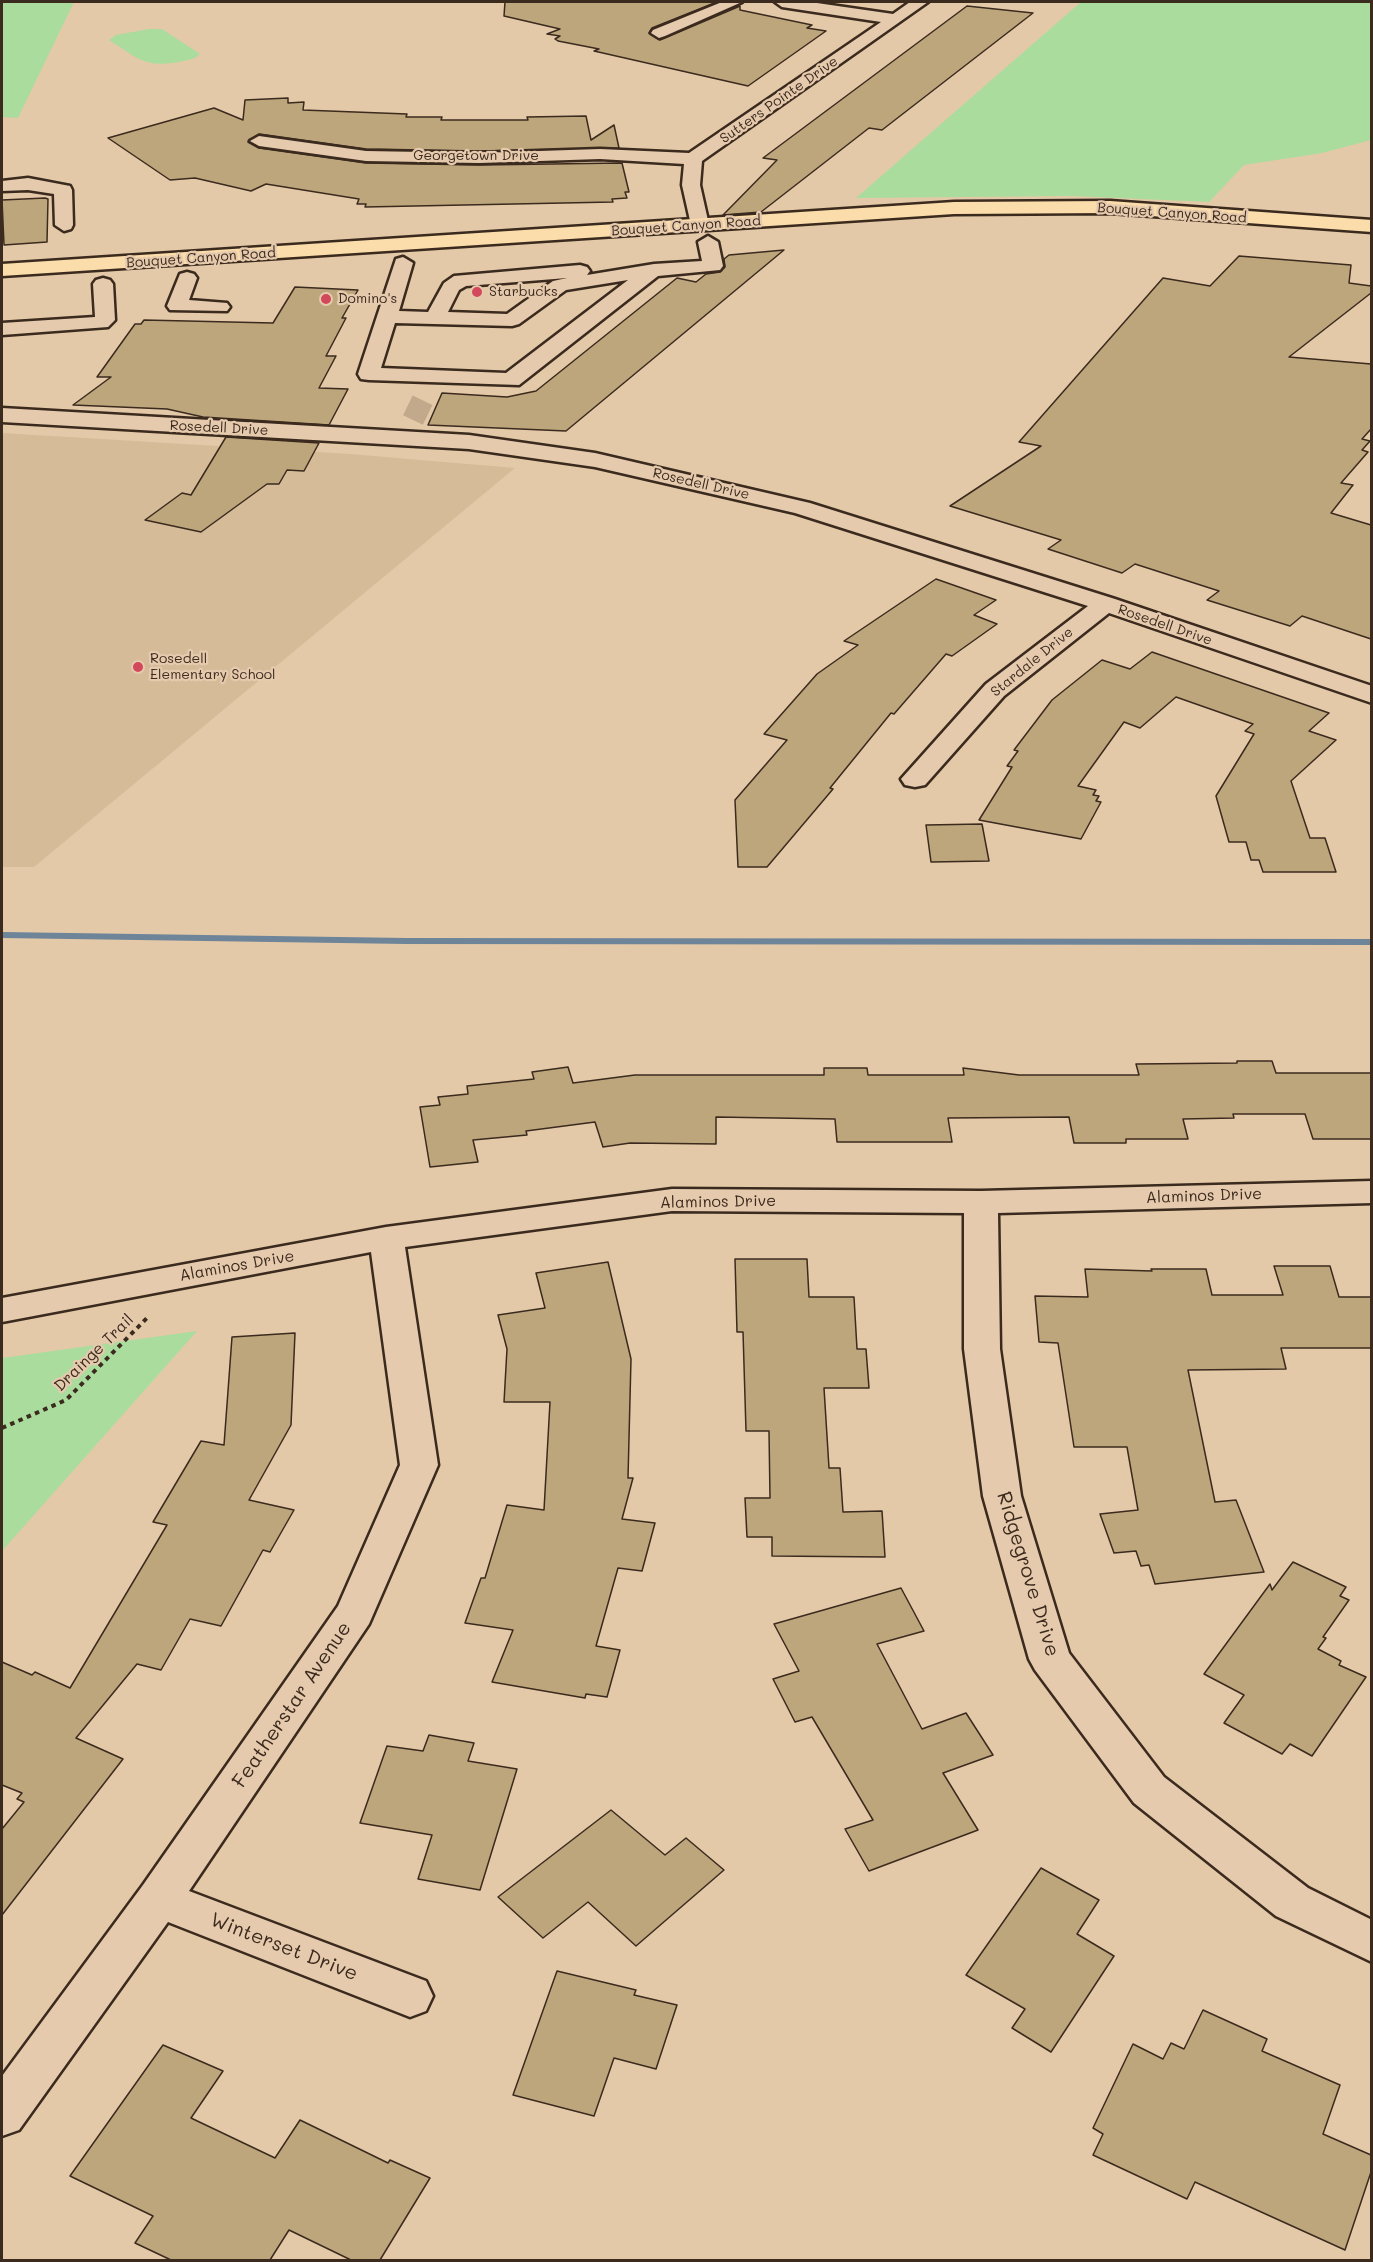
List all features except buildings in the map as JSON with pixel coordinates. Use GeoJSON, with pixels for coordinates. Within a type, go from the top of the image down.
{"type":"FeatureCollection","features":[{"type":"Feature","properties":{"kind":"main road","name":"Bouquet Canyon Road"},"geometry":{"type":"LineString","coordinates":[[367,265],[954,208],[1110,207],[1371,226]]}},
{"type":"Feature","properties":{"kind":"main road","name":"Bouquet Canyon Road"},"geometry":{"type":"LineString","coordinates":[[2,270],[557,235],[704,234],[765,240]]}},
{"type":"Feature","properties":{"kind":"main road"},"geometry":{"type":"LineString","coordinates":[[276,271],[255,266],[267,262],[499,247],[557,235]]}},
{"type":"Feature","properties":{"kind":"main road","name":"Bouquet Canyon Road"},"geometry":{"type":"LineString","coordinates":[[166,279],[209,276]]}},
{"type":"Feature","properties":{"kind":"main road","name":"Bouquet Canyon Road"},"geometry":{"type":"LineString","coordinates":[[80,285],[124,282]]}},
{"type":"Feature","properties":{"kind":"street"},"geometry":{"type":"LineString","coordinates":[[659,33],[734,2]]}},
{"type":"Feature","properties":{"kind":"street"},"geometry":{"type":"LineString","coordinates":[[782,2],[896,19]]}},
{"type":"Feature","properties":{"kind":"street","name":"Sutters Pointe Drive"},"geometry":{"type":"LineString","coordinates":[[693,159],[920,2]]}},
{"type":"Feature","properties":{"kind":"street","name":"Georgetown Drive"},"geometry":{"type":"LineString","coordinates":[[259,141],[366,156],[479,159],[600,154],[693,159]]}},
{"type":"Feature","properties":{"kind":"street"},"geometry":{"type":"LineString","coordinates":[[387,317],[512,320],[560,285],[654,270],[712,266],[691,185],[693,159]]}},
{"type":"Feature","properties":{"kind":"street"},"geometry":{"type":"LineString","coordinates":[[2,186],[28,184],[63,190],[64,225]]}},
{"type":"Feature","properties":{"kind":"street"},"geometry":{"type":"LineString","coordinates":[[403,263],[369,374],[430,386],[511,380],[654,270]]}},
{"type":"Feature","properties":{"kind":"street"},"geometry":{"type":"LineString","coordinates":[[434,319],[451,287],[461,280],[615,269],[654,270]]}},
{"type":"Feature","properties":{"kind":"street"},"geometry":{"type":"LineString","coordinates":[[187,278],[177,306],[220,307]]}},
{"type":"Feature","properties":{"kind":"street"},"geometry":{"type":"LineString","coordinates":[[2,328],[101,323],[105,320],[103,284]]}},
{"type":"Feature","properties":{"kind":"street","name":"Rosedell Drive"},"geometry":{"type":"LineString","coordinates":[[2,415],[408,429],[469,442],[595,460],[802,508],[1106,604],[1371,695]]}},
{"type":"Feature","properties":{"kind":"street","name":"Stardale Drive"},"geometry":{"type":"LineString","coordinates":[[915,779],[995,690],[1106,604]]}},
{"type":"Feature","properties":{"kind":"street","name":"Alaminos Drive"},"geometry":{"type":"LineString","coordinates":[[2,1310],[386,1238],[672,1200],[981,1202],[1371,1192]]}},
{"type":"Feature","properties":{"kind":"street","name":"Ridgegrove Drive"},"geometry":{"type":"LineString","coordinates":[[981,1202],[982,1349],[1002,1496],[1050,1659],[1149,1790],[1292,1902],[1371,1942]]}},
{"type":"Feature","properties":{"kind":"street","name":"Featherstar Avenue"},"geometry":{"type":"LineString","coordinates":[[2,2114],[159,1899],[355,1613],[419,1465],[386,1238]]}},
{"type":"Feature","properties":{"kind":"street","name":"Winterset Drive"},"geometry":{"type":"LineString","coordinates":[[159,1899],[410,1996]]}},
{"type":"Feature","properties":{"kind":"path","name":"Drainge Trail"},"geometry":{"type":"LineString","coordinates":[[2,1428],[66,1400],[190,1275]]}},
{"type":"Feature","properties":{"kind":"shaded area","name":"Rosedell Elementary School"},"geometry":{"type":"Polygon","coordinates":[[[2,433],[350,454],[515,468],[34,867],[2,867],[2,433]]]}},
{"type":"Feature","properties":{"kind":"green space"},"geometry":{"type":"Polygon","coordinates":[[[2,2],[74,2],[18,118],[2,117],[2,2]]]}},
{"type":"Feature","properties":{"kind":"green space"},"geometry":{"type":"Polygon","coordinates":[[[1081,2],[1371,2],[1371,140],[1322,153],[1244,165],[1209,202],[1072,196],[856,198],[1081,2]]]}},
{"type":"Feature","properties":{"kind":"green space"},"geometry":{"type":"Polygon","coordinates":[[[162,29],[200,54],[193,59],[157,64],[141,60],[109,40],[116,35],[162,29]]]}},
{"type":"Feature","properties":{"kind":"green space"},"geometry":{"type":"Polygon","coordinates":[[[197,1331],[2,1551],[2,1358],[197,1331]]]}},
{"type":"Feature","properties":{"kind":"waterway"},"geometry":{"type":"LineString","coordinates":[[2,935],[407,941],[1372,942]]}},
{"type":"Feature","properties":{"kind":"tunnel"},"geometry":{"type":"LineString","coordinates":[[413,420],[425,395]]}},
{"type":"Feature","properties":{"kind":"place","name":"Starbucks"},"geometry":{"type":"Point","coordinates":[477,292]}},
{"type":"Feature","properties":{"kind":"place","name":"Domino's"},"geometry":{"type":"Point","coordinates":[326,299]}},
{"type":"Feature","properties":{"kind":"place","name":"Rosedell Elementary School"},"geometry":{"type":"Point","coordinates":[138,667]}}]}
